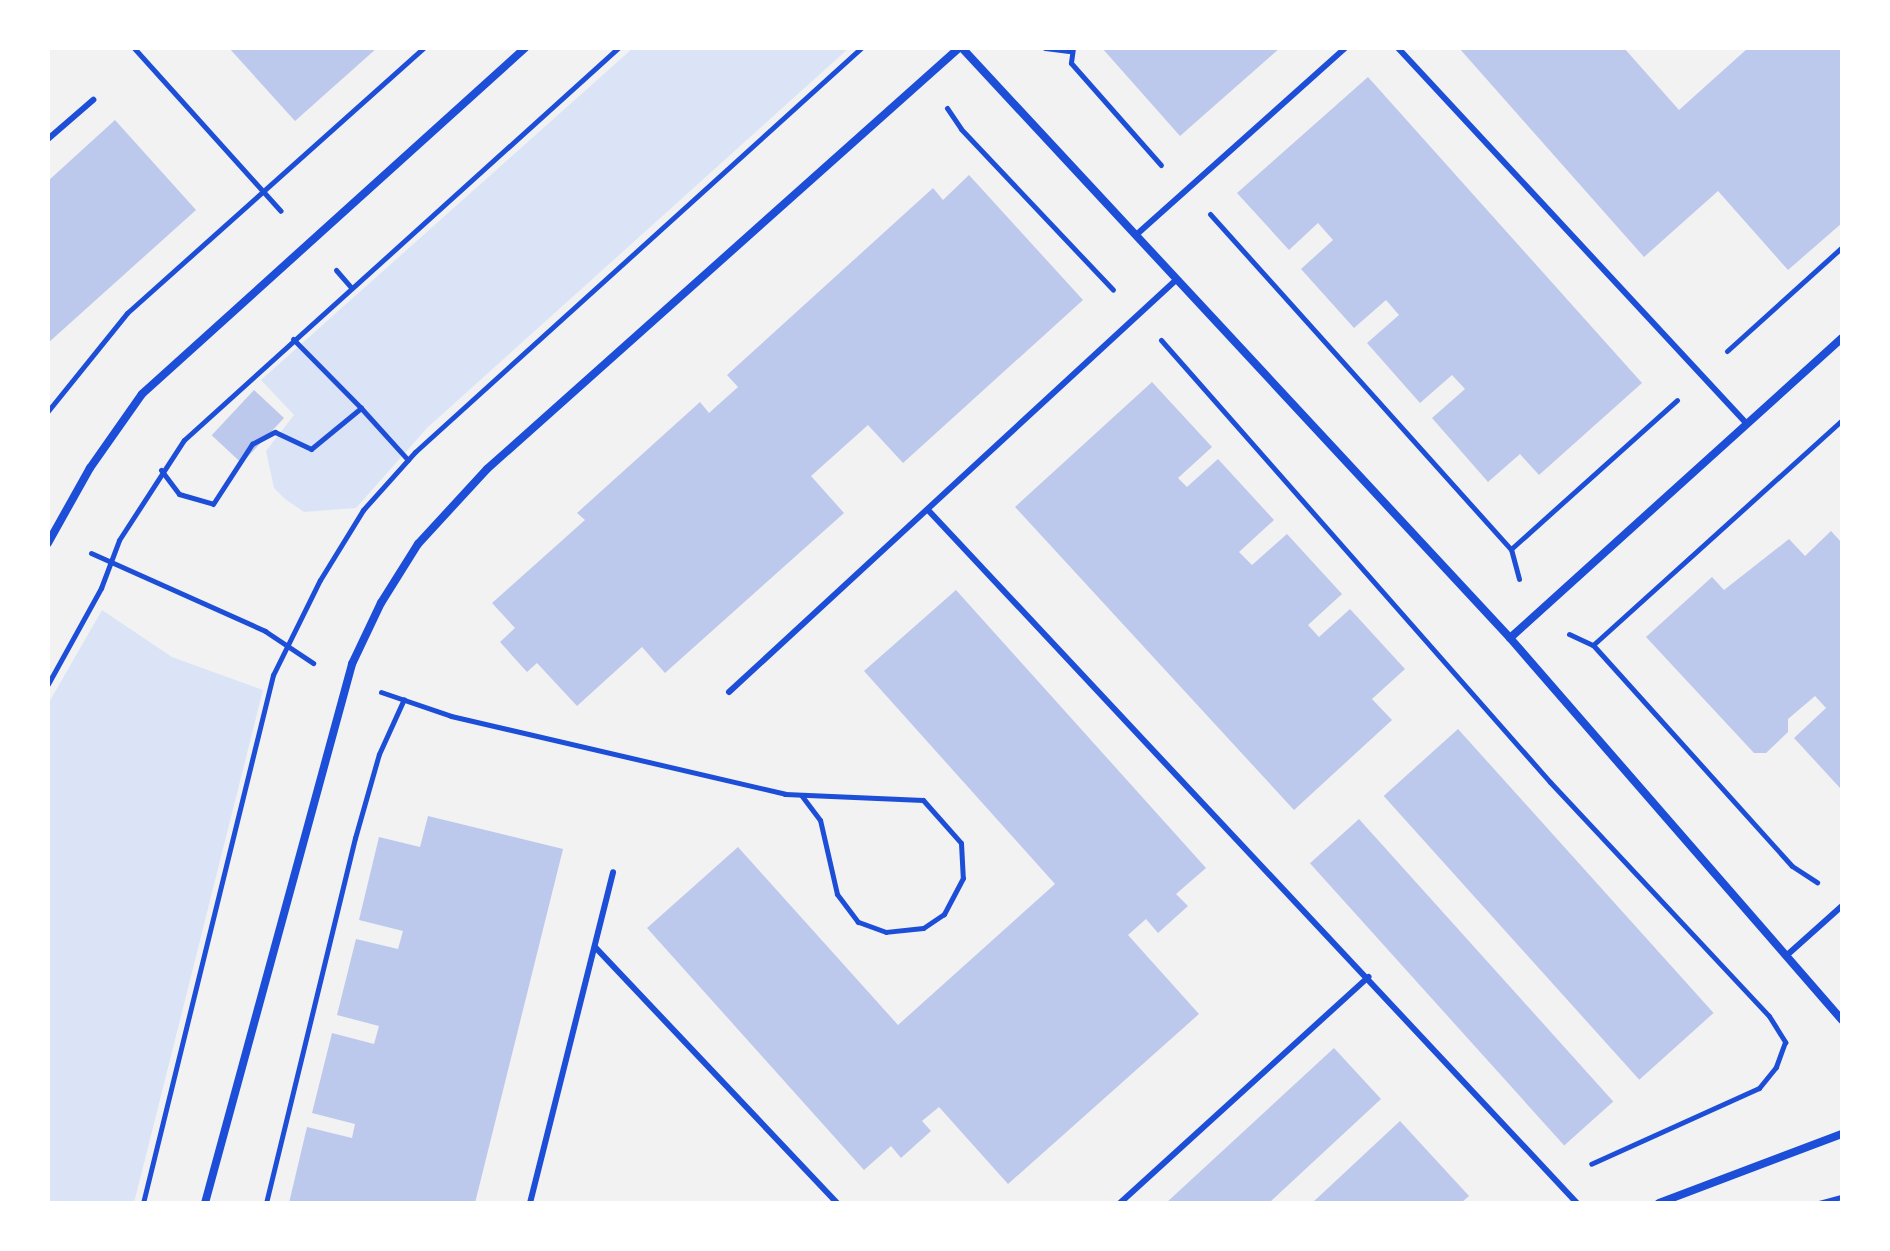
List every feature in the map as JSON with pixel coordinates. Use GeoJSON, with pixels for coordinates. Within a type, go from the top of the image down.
{"type":"FeatureCollection","features":[{"type":"Feature","properties":{"kind":"street"},"geometry":{"type":"LineString","coordinates":[[48,543],[90,468],[142,394],[525,48]]}},
{"type":"Feature","properties":{"kind":"street"},"geometry":{"type":"LineString","coordinates":[[205,1203],[347,680],[381,603],[418,544],[487,469],[961,48],[1510,638],[1842,1020]]}},
{"type":"Feature","properties":{"kind":"street"},"geometry":{"type":"LineString","coordinates":[[1510,638],[1842,338]]}},
{"type":"Feature","properties":{"kind":"street"},"geometry":{"type":"LineString","coordinates":[[1659,1203],[1842,1134]]}},
{"type":"Feature","properties":{"kind":"lane"},"geometry":{"type":"LineString","coordinates":[[1136,235],[1345,48]]}},
{"type":"Feature","properties":{"kind":"lane"},"geometry":{"type":"LineString","coordinates":[[1398,48],[1747,424]]}},
{"type":"Feature","properties":{"kind":"lane"},"geometry":{"type":"LineString","coordinates":[[48,139],[93,100]]}},
{"type":"Feature","properties":{"kind":"lane"},"geometry":{"type":"LineString","coordinates":[[729,692],[1177,279]]}},
{"type":"Feature","properties":{"kind":"lane"},"geometry":{"type":"LineString","coordinates":[[928,510],[1577,1203]]}},
{"type":"Feature","properties":{"kind":"lane"},"geometry":{"type":"LineString","coordinates":[[530,1203],[613,872]]}},
{"type":"Feature","properties":{"kind":"lane"},"geometry":{"type":"LineString","coordinates":[[1786,956],[1842,906]]}},
{"type":"Feature","properties":{"kind":"lane"},"geometry":{"type":"LineString","coordinates":[[595,947],[837,1203]]}},
{"type":"Feature","properties":{"kind":"lane"},"geometry":{"type":"LineString","coordinates":[[1120,1203],[1368,977]]}},
{"type":"Feature","properties":{"kind":"path"},"geometry":{"type":"LineString","coordinates":[[134,48],[281,211]]}},
{"type":"Feature","properties":{"kind":"path"},"geometry":{"type":"LineString","coordinates":[[48,411],[127,313],[423,48]]}},
{"type":"Feature","properties":{"kind":"path"},"geometry":{"type":"LineString","coordinates":[[48,684],[161,470],[204,420],[618,48]]}},
{"type":"Feature","properties":{"kind":"path"},"geometry":{"type":"LineString","coordinates":[[1045,48],[1072,50],[1071,63],[1511,549],[1842,247]]}},
{"type":"Feature","properties":{"kind":"path"},"geometry":{"type":"LineString","coordinates":[[927,77],[961,129],[1140,313],[1550,782],[1769,1016],[1785,1042],[1776,1067],[1759,1088],[1609,1154],[1560,1185]]}},
{"type":"Feature","properties":{"kind":"path"},"geometry":{"type":"LineString","coordinates":[[335,269],[351,287]]}},
{"type":"Feature","properties":{"kind":"path"},"geometry":{"type":"LineString","coordinates":[[293,339],[408,460]]}},
{"type":"Feature","properties":{"kind":"path"},"geometry":{"type":"LineString","coordinates":[[161,470],[179,494],[213,504],[252,444],[275,432],[311,449],[361,408]]}},
{"type":"Feature","properties":{"kind":"path"},"geometry":{"type":"LineString","coordinates":[[1593,645],[1842,420]]}},
{"type":"Feature","properties":{"kind":"path"},"geometry":{"type":"LineString","coordinates":[[91,553],[265,631],[286,649],[347,680],[404,699],[654,766],[801,795],[923,800],[939,813],[961,843],[963,878],[944,914],[923,928],[886,932],[858,922],[837,894],[820,820],[801,795]]}},
{"type":"Feature","properties":{"kind":"path"},"geometry":{"type":"LineString","coordinates":[[1541,609],[1578,642],[1593,645],[1792,866],[1831,891]]}},
{"type":"Feature","properties":{"kind":"path"},"geometry":{"type":"LineString","coordinates":[[266,1203],[355,838],[379,754],[404,699]]}},
{"type":"Feature","properties":{"kind":"path"},"geometry":{"type":"LineString","coordinates":[[1819,1203],[1842,1197]]}},
{"type":"Feature","properties":{"kind":"shaded area"},"geometry":{"type":"Polygon","coordinates":[[[633,48],[849,48],[427,428],[356,508],[304,512],[285,499],[274,488],[266,451],[294,415],[261,380],[633,48]]]}},
{"type":"Feature","properties":{"kind":"shaded area"},"geometry":{"type":"Polygon","coordinates":[[[102,610],[172,657],[263,690],[134,1203],[48,1203],[48,704],[102,610]]]}},
{"type":"Feature","properties":{"kind":"building"},"geometry":{"type":"Polygon","coordinates":[[[229,48],[377,48],[295,121],[229,48]]]}},
{"type":"Feature","properties":{"kind":"building"},"geometry":{"type":"Polygon","coordinates":[[[1102,48],[1280,48],[1180,136],[1102,48]]]}},
{"type":"Feature","properties":{"kind":"building"},"geometry":{"type":"Polygon","coordinates":[[[1459,48],[1624,48],[1679,110],[1748,48],[1842,48],[1842,223],[1788,270],[1718,191],[1644,257],[1459,48]]]}},
{"type":"Feature","properties":{"kind":"building"},"geometry":{"type":"Polygon","coordinates":[[[1368,77],[1642,383],[1539,475],[1520,454],[1488,482],[1432,418],[1465,389],[1452,375],[1420,403],[1367,343],[1399,315],[1386,300],[1354,328],[1301,269],[1333,240],[1318,223],[1289,250],[1237,193],[1368,77]]]}},
{"type":"Feature","properties":{"kind":"building"},"geometry":{"type":"Polygon","coordinates":[[[115,120],[196,210],[48,343],[48,181],[115,120]]]}},
{"type":"Feature","properties":{"kind":"building"},"geometry":{"type":"Polygon","coordinates":[[[969,175],[1083,300],[903,463],[868,425],[811,476],[844,513],[665,673],[642,647],[577,706],[537,663],[527,672],[500,642],[515,628],[492,603],[585,520],[577,513],[700,402],[709,413],[738,387],[727,375],[933,188],[943,200],[969,175]]]}},
{"type":"Feature","properties":{"kind":"building"},"geometry":{"type":"Polygon","coordinates":[[[1152,382],[1212,447],[1178,478],[1187,487],[1218,459],[1274,520],[1239,552],[1252,565],[1287,534],[1342,594],[1308,625],[1319,637],[1350,609],[1405,669],[1372,699],[1392,720],[1294,810],[1015,507],[1152,382]]]}},
{"type":"Feature","properties":{"kind":"building"},"geometry":{"type":"Polygon","coordinates":[[[254,390],[284,418],[242,463],[212,435],[254,390]]]}},
{"type":"Feature","properties":{"kind":"building"},"geometry":{"type":"Polygon","coordinates":[[[1831,531],[1842,543],[1840,788],[1794,738],[1826,708],[1815,696],[1788,719],[1788,732],[1766,753],[1754,753],[1646,637],[1712,577],[1724,590],[1789,539],[1805,556],[1831,531]]]}},
{"type":"Feature","properties":{"kind":"building"},"geometry":{"type":"Polygon","coordinates":[[[956,590],[1206,868],[1176,894],[1188,906],[1158,933],[1146,919],[1128,935],[1199,1014],[1008,1184],[939,1107],[922,1121],[931,1131],[901,1158],[891,1146],[864,1170],[647,928],[738,847],[898,1025],[1055,884],[864,671],[956,590]]]}},
{"type":"Feature","properties":{"kind":"building"},"geometry":{"type":"Polygon","coordinates":[[[1458,729],[1714,1013],[1639,1080],[1384,796],[1458,729]]]}},
{"type":"Feature","properties":{"kind":"building"},"geometry":{"type":"Polygon","coordinates":[[[428,816],[563,849],[475,1203],[289,1203],[307,1127],[352,1138],[355,1124],[312,1113],[332,1033],[374,1044],[379,1026],[337,1015],[356,939],[398,949],[403,931],[359,920],[379,837],[420,847],[428,816]]]}},
{"type":"Feature","properties":{"kind":"building"},"geometry":{"type":"Polygon","coordinates":[[[1359,819],[1613,1101],[1564,1146],[1310,863],[1359,819]]]}},
{"type":"Feature","properties":{"kind":"building"},"geometry":{"type":"Polygon","coordinates":[[[1334,1048],[1381,1099],[1269,1203],[1166,1203],[1334,1048]]]}},
{"type":"Feature","properties":{"kind":"building"},"geometry":{"type":"Polygon","coordinates":[[[1400,1121],[1469,1196],[1461,1203],[1312,1203],[1400,1121]]]}}]}
